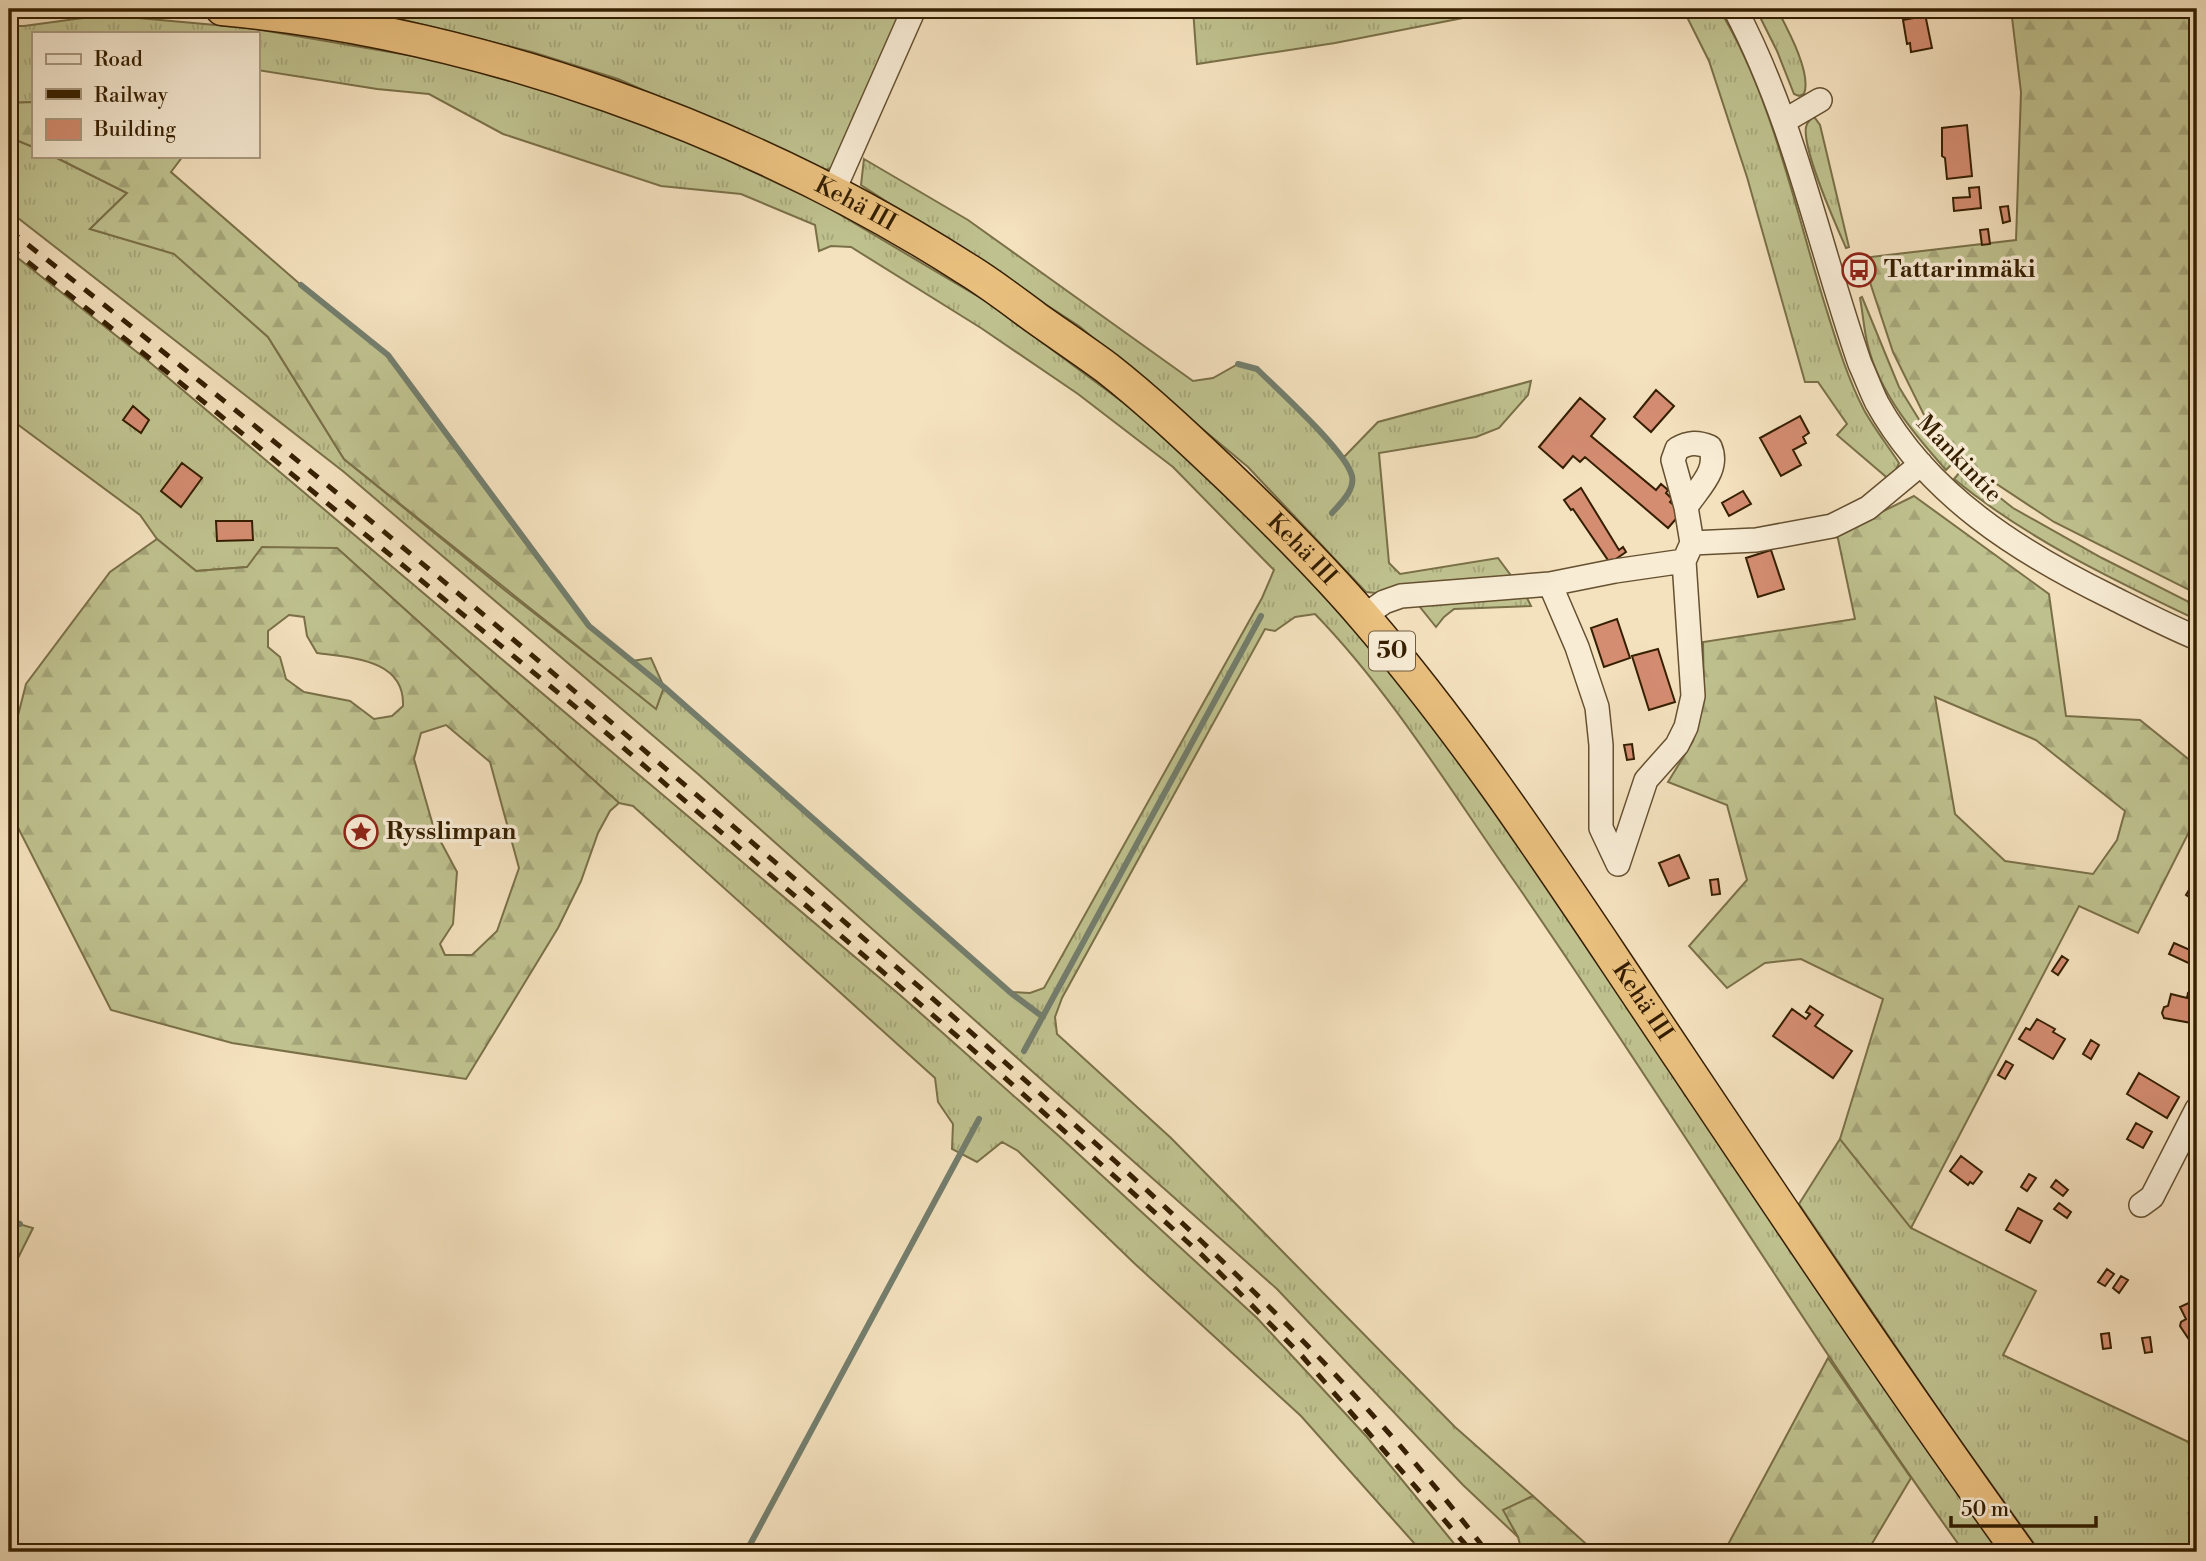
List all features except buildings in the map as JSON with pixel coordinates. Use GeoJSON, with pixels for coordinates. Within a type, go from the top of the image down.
{"type":"FeatureCollection","features":[{"type":"Feature","properties":{"kind":"highway","name":"Kehä III"},"geometry":{"type":"LineString","coordinates":[[222,9],[354,27],[437,45],[537,72],[692,127],[833,192],[905,230],[971,271],[1106,368],[1171,421],[1274,520],[1364,616],[1460,736],[1932,1430],[2019,1552]]}},
{"type":"Feature","properties":{"kind":"street"},"geometry":{"type":"LineString","coordinates":[[833,192],[914,9]]}},
{"type":"Feature","properties":{"kind":"street","name":"Mankintie"},"geometry":{"type":"LineString","coordinates":[[1735,9],[1758,55],[1784,121],[1860,364],[1877,403],[1900,438],[1921,464],[1985,525],[2076,580],[2197,638]]}},
{"type":"Feature","properties":{"kind":"street"},"geometry":{"type":"LineString","coordinates":[[1784,121],[1820,100]]}},
{"type":"Feature","properties":{"kind":"street"},"geometry":{"type":"LineString","coordinates":[[1364,616],[1401,596],[1550,584],[1688,552],[1832,527],[1868,508],[1921,464]]}},
{"type":"Feature","properties":{"kind":"street"},"geometry":{"type":"LineString","coordinates":[[1550,584],[1577,647],[1597,707],[1601,745],[1601,828],[1618,864],[1646,780],[1677,746],[1686,727],[1693,696],[1686,507]]}},
{"type":"Feature","properties":{"kind":"street"},"geometry":{"type":"LineString","coordinates":[[2141,1205],[2152,1196],[2197,1109]]}},
{"type":"Feature","properties":{"kind":"green space"},"geometry":{"type":"Polygon","coordinates":[[[394,9],[907,9],[837,165],[826,170],[618,79],[532,52],[388,16],[394,9]]]}},
{"type":"Feature","properties":{"kind":"green space"},"geometry":{"type":"Polygon","coordinates":[[[1193,9],[1509,9],[1335,43],[1197,64],[1193,9]]]}},
{"type":"Feature","properties":{"kind":"green space"},"geometry":{"type":"Polygon","coordinates":[[[1683,9],[1719,9],[1754,78],[1781,153],[1847,372],[1864,410],[1899,463],[1891,481],[1837,435],[1847,424],[1818,382],[1805,382],[1747,177],[1709,61],[1683,9]]]}},
{"type":"Feature","properties":{"kind":"green space"},"geometry":{"type":"Polygon","coordinates":[[[1756,9],[1777,9],[1802,63],[1806,85],[1804,94],[1794,94],[1756,9]]]}},
{"type":"Feature","properties":{"kind":"green space"},"geometry":{"type":"Polygon","coordinates":[[[2011,9],[2197,9],[2197,594],[2054,522],[1974,469],[1924,415],[1893,352],[1862,258],[2016,240],[2021,92],[2011,9]]]}},
{"type":"Feature","properties":{"kind":"green space"},"geometry":{"type":"Polygon","coordinates":[[[105,15],[249,28],[460,64],[659,128],[822,204],[989,303],[1155,426],[1281,544],[1386,664],[1506,825],[2003,1552],[1964,1552],[1850,1387],[1573,968],[1445,781],[1370,677],[1315,614],[1295,617],[1275,631],[1265,629],[1062,998],[1055,1017],[1057,1034],[1171,1138],[1455,1427],[1533,1496],[1504,1510],[1518,1537],[1463,1485],[1277,1289],[698,774],[344,472],[9,211],[9,137],[32,147],[32,158],[57,158],[127,193],[90,229],[174,253],[268,337],[344,459],[502,588],[656,708],[664,687],[1011,992],[1030,993],[1044,988],[1262,598],[1274,570],[1173,467],[1078,394],[981,328],[851,247],[831,246],[819,251],[815,225],[741,194],[661,186],[503,134],[429,94],[377,89],[259,70],[259,32],[32,32],[32,102],[9,103],[9,26],[105,15]]]}},
{"type":"Feature","properties":{"kind":"green space"},"geometry":{"type":"Polygon","coordinates":[[[32,102],[32,147],[9,137],[9,103],[32,102]]]}},
{"type":"Feature","properties":{"kind":"green space"},"geometry":{"type":"Polygon","coordinates":[[[1812,118],[1820,125],[1849,247],[1846,248],[1809,152],[1806,127],[1812,118]]]}},
{"type":"Feature","properties":{"kind":"green space"},"geometry":{"type":"Polygon","coordinates":[[[57,158],[182,158],[171,172],[301,285],[388,355],[589,626],[632,661],[651,658],[664,687],[656,709],[344,459],[268,337],[174,254],[90,229],[127,193],[57,158]]]}},
{"type":"Feature","properties":{"kind":"green space"},"geometry":{"type":"Polygon","coordinates":[[[864,159],[968,220],[1193,381],[1213,378],[1238,364],[1257,369],[1344,457],[1378,422],[1531,381],[1528,395],[1499,428],[1476,437],[1379,453],[1389,563],[1400,574],[1498,558],[1515,581],[1387,594],[1366,592],[1248,467],[1079,326],[861,185],[864,159]]]}},
{"type":"Feature","properties":{"kind":"green space"},"geometry":{"type":"Polygon","coordinates":[[[9,251],[147,360],[900,995],[1060,1137],[1257,1318],[1367,1437],[1461,1552],[1422,1552],[1301,1416],[1134,1263],[1018,1151],[1002,1142],[977,1162],[952,1149],[953,1124],[938,1102],[935,1078],[633,806],[619,803],[337,548],[247,567],[196,571],[157,539],[140,515],[9,418],[9,251]]]}},
{"type":"Feature","properties":{"kind":"green space"},"geometry":{"type":"Polygon","coordinates":[[[1862,297],[1899,387],[1923,426],[1952,457],[1953,463],[1946,470],[1900,413],[1881,381],[1867,340],[1860,298],[1862,297]]]}},
{"type":"Feature","properties":{"kind":"green space"},"geometry":{"type":"Polygon","coordinates":[[[1966,471],[2013,508],[2102,558],[2197,606],[2197,620],[2071,557],[2011,521],[1954,479],[1960,472],[1966,471]]]}},
{"type":"Feature","properties":{"kind":"green space"},"geometry":{"type":"Polygon","coordinates":[[[1914,496],[2049,594],[2066,716],[2140,720],[2197,766],[2197,816],[2138,933],[2079,906],[1911,1228],[1840,1139],[1883,999],[1801,959],[1765,963],[1727,988],[1689,946],[1747,880],[1727,805],[1668,782],[1693,741],[1704,701],[1703,642],[1855,619],[1837,534],[1914,496]],[[1935,697],[1955,814],[2005,861],[2093,874],[2117,840],[2125,811],[2036,740],[1935,697]]]}},
{"type":"Feature","properties":{"kind":"green space"},"geometry":{"type":"Polygon","coordinates":[[[157,539],[196,571],[247,567],[262,547],[337,548],[619,803],[610,811],[598,833],[581,881],[558,928],[466,1079],[232,1043],[111,1010],[9,810],[9,751],[26,684],[110,572],[157,539]],[[289,615],[268,631],[268,647],[280,657],[286,679],[304,692],[350,701],[374,719],[392,716],[403,706],[401,690],[386,670],[360,660],[317,653],[307,636],[304,617],[289,615]],[[446,725],[421,733],[414,759],[434,829],[457,872],[453,924],[440,944],[445,955],[472,955],[497,931],[519,868],[490,762],[446,725]]]}},
{"type":"Feature","properties":{"kind":"green space"},"geometry":{"type":"Polygon","coordinates":[[[1524,592],[1531,606],[1454,609],[1436,627],[1416,602],[1524,592]]]}},
{"type":"Feature","properties":{"kind":"green space"},"geometry":{"type":"Polygon","coordinates":[[[1840,1139],[1911,1228],[2036,1291],[2003,1355],[2197,1446],[2197,1552],[2040,1552],[1951,1428],[1799,1204],[1840,1139]]]}},
{"type":"Feature","properties":{"kind":"green space"},"geometry":{"type":"Polygon","coordinates":[[[9,1221],[33,1228],[9,1276],[9,1221]]]}},
{"type":"Feature","properties":{"kind":"green space"},"geometry":{"type":"Polygon","coordinates":[[[1828,1358],[1911,1478],[1867,1552],[1724,1552],[1828,1358]]]}},
{"type":"Feature","properties":{"kind":"green space"},"geometry":{"type":"Polygon","coordinates":[[[1533,1496],[1595,1552],[1522,1552],[1518,1537],[1503,1510],[1533,1496]]]}},
{"type":"Feature","properties":{"kind":"waterway"},"geometry":{"type":"LineString","coordinates":[[398,19],[400,9]]}},
{"type":"Feature","properties":{"kind":"waterway"},"geometry":{"type":"LineString","coordinates":[[301,285],[388,355],[589,626],[664,687],[1011,993],[1043,1017]]}},
{"type":"Feature","properties":{"kind":"waterway"},"geometry":{"type":"LineString","coordinates":[[1238,364],[1257,369],[1295,405],[1347,465],[1352,476],[1351,486],[1332,513]]}},
{"type":"Feature","properties":{"kind":"waterway"},"geometry":{"type":"LineString","coordinates":[[1024,1051],[1261,616]]}},
{"type":"Feature","properties":{"kind":"waterway"},"geometry":{"type":"LineString","coordinates":[[746,1552],[979,1119]]}},
{"type":"Feature","properties":{"kind":"waterway"},"geometry":{"type":"LineString","coordinates":[[9,1221],[20,1224]]}},
{"type":"Feature","properties":{"kind":"railway"},"geometry":{"type":"LineString","coordinates":[[9,230],[222,399],[536,659],[847,924],[1049,1102],[1215,1254],[1310,1349],[1402,1448],[1487,1552]]}},
{"type":"Feature","properties":{"kind":"railway"},"geometry":{"type":"LineString","coordinates":[[9,247],[177,380],[589,718],[994,1068],[1202,1255],[1302,1356],[1472,1552]]}},
{"type":"Feature","properties":{"kind":"place","name":"Tattarinmäki"},"geometry":{"type":"Point","coordinates":[1859,270]}},
{"type":"Feature","properties":{"kind":"place","name":"Rysslimpan"},"geometry":{"type":"Point","coordinates":[361,832]}}]}
